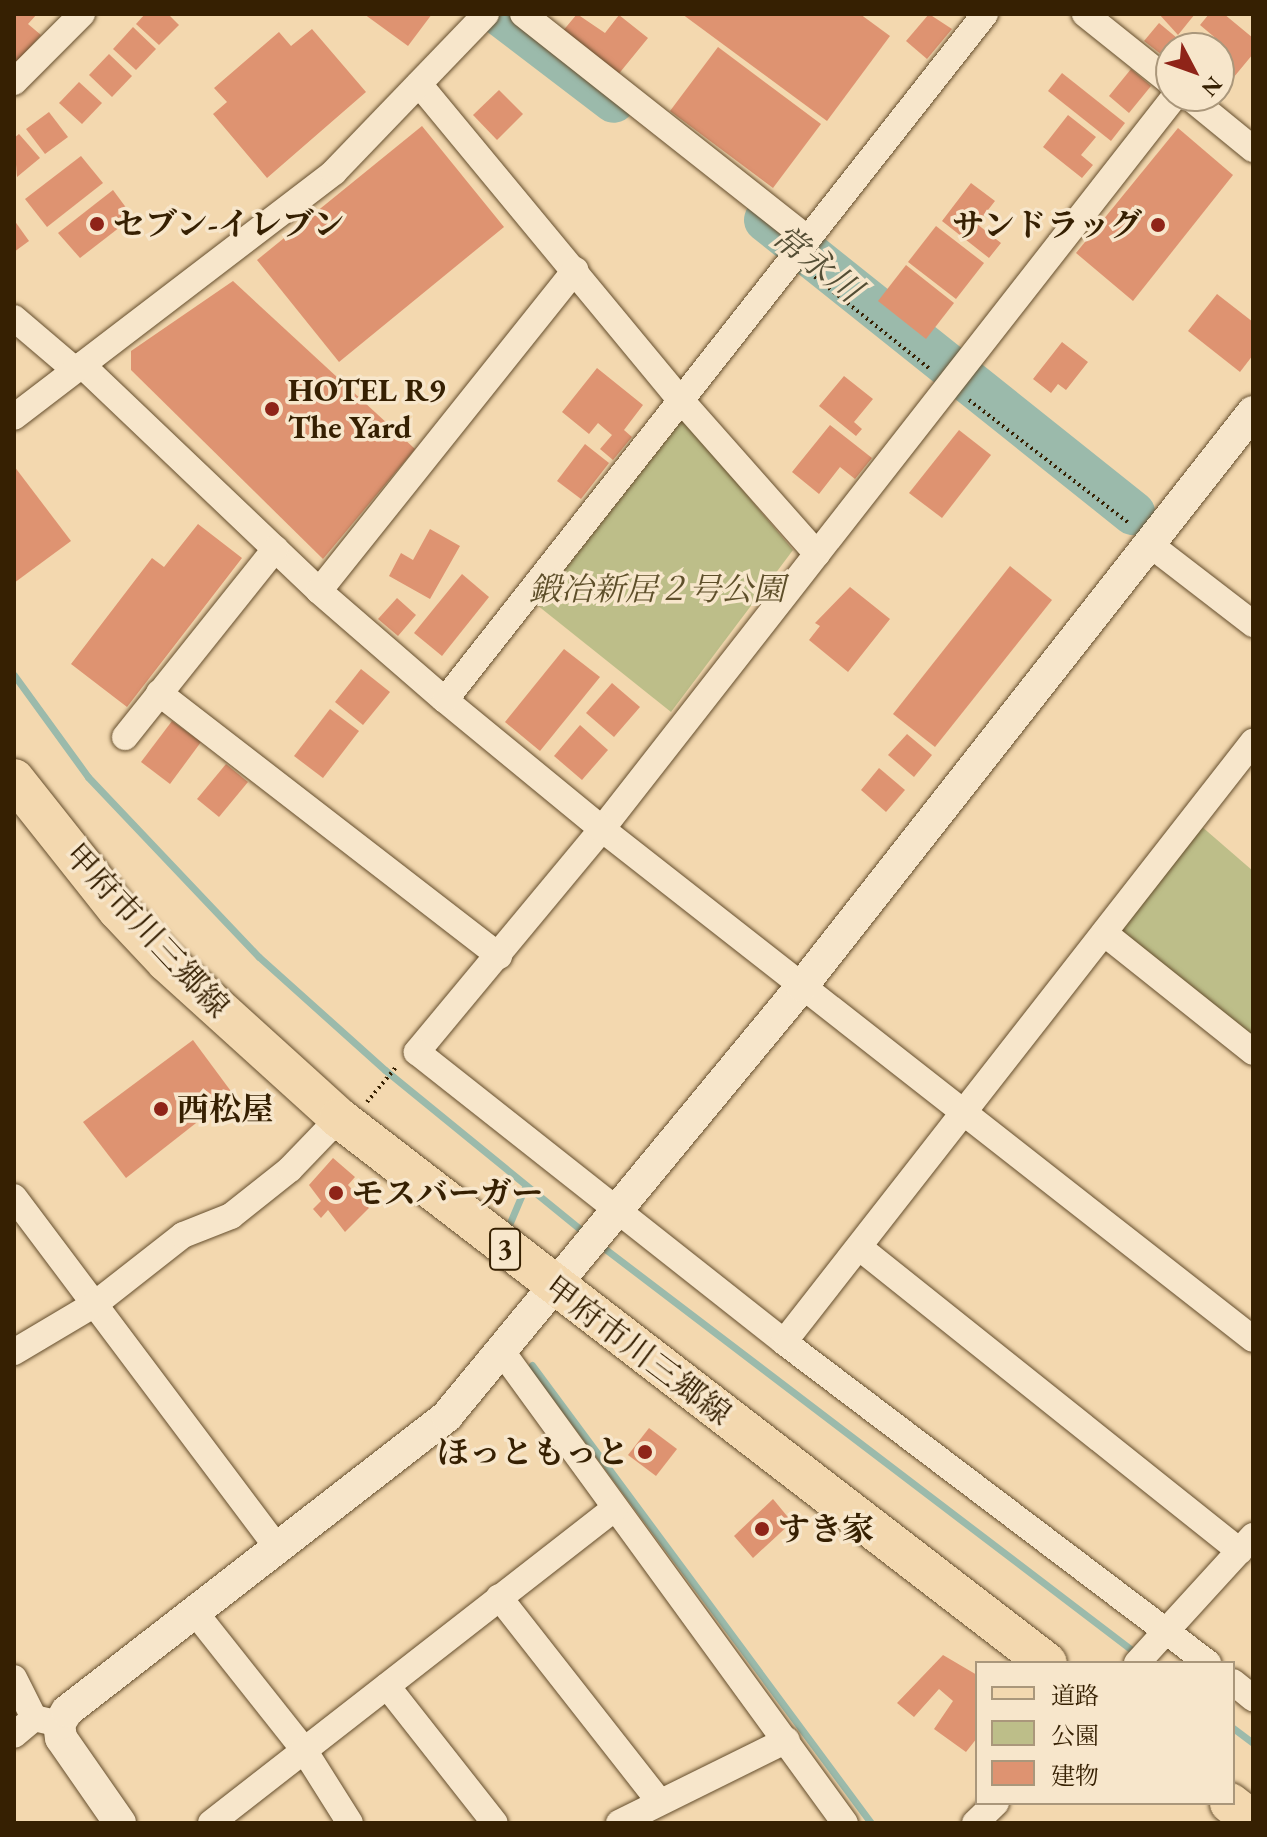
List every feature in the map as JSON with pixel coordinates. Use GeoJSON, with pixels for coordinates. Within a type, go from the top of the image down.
{"type":"FeatureCollection","features":[{"type":"Feature","properties":{"kind":"main road","name":"甲府市川三郷線"},"geometry":{"type":"LineString","coordinates":[[14,779],[118,910],[167,962],[1045,1661]]}},
{"type":"Feature","properties":{"kind":"main road"},"geometry":{"type":"LineString","coordinates":[[1233,1805],[1253,1821]]}},
{"type":"Feature","properties":{"kind":"street"},"geometry":{"type":"LineString","coordinates":[[14,82],[82,14]]}},
{"type":"Feature","properties":{"kind":"street"},"geometry":{"type":"LineString","coordinates":[[523,14],[802,247]]}},
{"type":"Feature","properties":{"kind":"street"},"geometry":{"type":"LineString","coordinates":[[445,700],[985,14]]}},
{"type":"Feature","properties":{"kind":"street"},"geometry":{"type":"LineString","coordinates":[[1085,14],[1155,70]]}},
{"type":"Feature","properties":{"kind":"street"},"geometry":{"type":"LineString","coordinates":[[14,417],[334,172],[483,18]]}},
{"type":"Feature","properties":{"kind":"street"},"geometry":{"type":"LineString","coordinates":[[419,84],[680,399],[817,554]]}},
{"type":"Feature","properties":{"kind":"street"},"geometry":{"type":"LineString","coordinates":[[1162,112],[602,829],[417,1052],[613,1213],[1164,1633],[1205,1661]]}},
{"type":"Feature","properties":{"kind":"street"},"geometry":{"type":"LineString","coordinates":[[1208,112],[1253,149]]}},
{"type":"Feature","properties":{"kind":"street"},"geometry":{"type":"LineString","coordinates":[[319,591],[575,270]]}},
{"type":"Feature","properties":{"kind":"street"},"geometry":{"type":"LineString","coordinates":[[14,318],[79,368],[319,591],[445,700],[602,829],[963,1115],[1253,1339]]}},
{"type":"Feature","properties":{"kind":"street"},"geometry":{"type":"LineString","coordinates":[[14,1735],[67,1711],[447,1416],[503,1353],[613,1213],[802,986],[1253,412]]}},
{"type":"Feature","properties":{"kind":"street"},"geometry":{"type":"LineString","coordinates":[[1148,543],[1253,624]]}},
{"type":"Feature","properties":{"kind":"street"},"geometry":{"type":"LineString","coordinates":[[125,737],[275,549]]}},
{"type":"Feature","properties":{"kind":"street"},"geometry":{"type":"LineString","coordinates":[[159,693],[499,956]]}},
{"type":"Feature","properties":{"kind":"street"},"geometry":{"type":"LineString","coordinates":[[784,1342],[1253,742]]}},
{"type":"Feature","properties":{"kind":"street"},"geometry":{"type":"LineString","coordinates":[[1104,933],[1253,1052]]}},
{"type":"Feature","properties":{"kind":"street"},"geometry":{"type":"LineString","coordinates":[[14,1352],[95,1304],[183,1235],[231,1216],[290,1169],[354,1108]]}},
{"type":"Feature","properties":{"kind":"street"},"geometry":{"type":"LineString","coordinates":[[14,1197],[277,1547]]}},
{"type":"Feature","properties":{"kind":"street"},"geometry":{"type":"LineString","coordinates":[[860,1248],[1246,1543],[1139,1661]]}},
{"type":"Feature","properties":{"kind":"street"},"geometry":{"type":"LineString","coordinates":[[503,1353],[845,1823]]}},
{"type":"Feature","properties":{"kind":"street"},"geometry":{"type":"LineString","coordinates":[[211,1823],[615,1508]]}},
{"type":"Feature","properties":{"kind":"street"},"geometry":{"type":"LineString","coordinates":[[499,1597],[658,1800]]}},
{"type":"Feature","properties":{"kind":"street"},"geometry":{"type":"LineString","coordinates":[[194,1611],[304,1750],[350,1823]]}},
{"type":"Feature","properties":{"kind":"street"},"geometry":{"type":"LineString","coordinates":[[14,1678],[61,1738],[120,1823]]}},
{"type":"Feature","properties":{"kind":"street"},"geometry":{"type":"LineString","coordinates":[[1235,1684],[1253,1698]]}},
{"type":"Feature","properties":{"kind":"street"},"geometry":{"type":"LineString","coordinates":[[387,1686],[495,1823]]}},
{"type":"Feature","properties":{"kind":"street"},"geometry":{"type":"LineString","coordinates":[[619,1823],[658,1800],[787,1740]]}},
{"type":"Feature","properties":{"kind":"street"},"geometry":{"type":"LineString","coordinates":[[975,1823],[994,1805]]}},
{"type":"Feature","properties":{"kind":"path"},"geometry":{"type":"LineString","coordinates":[[354,1108],[403,1059]]}},
{"type":"Feature","properties":{"kind":"green space","name":"鍛冶新居２号公園"},"geometry":{"type":"Polygon","coordinates":[[[683,419],[793,550],[671,712],[537,605],[683,419]]]}},
{"type":"Feature","properties":{"kind":"green space"},"geometry":{"type":"Polygon","coordinates":[[[1193,819],[1253,871],[1253,1042],[1104,933],[1193,819]]]}},
{"type":"Feature","properties":{"kind":"building"},"geometry":{"type":"Polygon","coordinates":[[[14,14],[37,14],[28,24],[41,35],[14,65],[14,14]]]}},
{"type":"Feature","properties":{"kind":"building"},"geometry":{"type":"Polygon","coordinates":[[[145,14],[168,14],[179,25],[159,45],[136,24],[145,14]]]}},
{"type":"Feature","properties":{"kind":"building"},"geometry":{"type":"Polygon","coordinates":[[[364,14],[432,14],[408,46],[364,14]]]}},
{"type":"Feature","properties":{"kind":"building"},"geometry":{"type":"Polygon","coordinates":[[[577,14],[605,33],[619,15],[648,38],[617,76],[562,32],[577,14]]]}},
{"type":"Feature","properties":{"kind":"building"},"geometry":{"type":"Polygon","coordinates":[[[682,14],[860,14],[890,36],[827,121],[682,14]]]}},
{"type":"Feature","properties":{"kind":"building"},"geometry":{"type":"Polygon","coordinates":[[[929,14],[952,29],[927,59],[906,41],[929,14]]]}},
{"type":"Feature","properties":{"kind":"building"},"geometry":{"type":"Polygon","coordinates":[[[1159,14],[1195,14],[1180,32],[1175,32],[1159,14]]]}},
{"type":"Feature","properties":{"kind":"building"},"geometry":{"type":"Polygon","coordinates":[[[1209,14],[1224,14],[1253,38],[1253,54],[1235,76],[1235,32],[1208,32],[1200,25],[1209,14]]]}},
{"type":"Feature","properties":{"kind":"building"},"geometry":{"type":"Polygon","coordinates":[[[1159,23],[1170,32],[1155,32],[1155,50],[1144,41],[1159,23]]]}},
{"type":"Feature","properties":{"kind":"building"},"geometry":{"type":"Polygon","coordinates":[[[133,27],[156,49],[136,70],[113,49],[133,27]]]}},
{"type":"Feature","properties":{"kind":"building"},"geometry":{"type":"Polygon","coordinates":[[[312,29],[366,92],[267,178],[213,114],[227,102],[214,88],[279,32],[291,46],[312,29]]]}},
{"type":"Feature","properties":{"kind":"building"},"geometry":{"type":"Polygon","coordinates":[[[718,47],[821,124],[773,188],[670,111],[718,47]]]}},
{"type":"Feature","properties":{"kind":"building"},"geometry":{"type":"Polygon","coordinates":[[[109,54],[132,76],[112,97],[89,75],[109,54]]]}},
{"type":"Feature","properties":{"kind":"building"},"geometry":{"type":"Polygon","coordinates":[[[1131,69],[1151,86],[1129,113],[1109,96],[1131,69]]]}},
{"type":"Feature","properties":{"kind":"building"},"geometry":{"type":"Polygon","coordinates":[[[1062,73],[1125,123],[1111,141],[1048,91],[1062,73]]]}},
{"type":"Feature","properties":{"kind":"building"},"geometry":{"type":"Polygon","coordinates":[[[79,82],[102,103],[82,124],[59,103],[79,82]]]}},
{"type":"Feature","properties":{"kind":"building"},"geometry":{"type":"Polygon","coordinates":[[[499,90],[523,114],[497,140],[473,115],[499,90]]]}},
{"type":"Feature","properties":{"kind":"building"},"geometry":{"type":"Polygon","coordinates":[[[49,112],[68,137],[45,154],[26,129],[49,112]]]}},
{"type":"Feature","properties":{"kind":"building"},"geometry":{"type":"Polygon","coordinates":[[[1068,115],[1096,137],[1081,155],[1093,165],[1082,178],[1043,147],[1068,115]]]}},
{"type":"Feature","properties":{"kind":"building"},"geometry":{"type":"Polygon","coordinates":[[[422,126],[504,227],[339,362],[257,260],[422,126]]]}},
{"type":"Feature","properties":{"kind":"building"},"geometry":{"type":"Polygon","coordinates":[[[1178,128],[1233,175],[1133,301],[1076,253],[1178,128]]]}},
{"type":"Feature","properties":{"kind":"building"},"geometry":{"type":"Polygon","coordinates":[[[19,134],[40,158],[17,177],[14,138],[19,134]]]}},
{"type":"Feature","properties":{"kind":"building"},"geometry":{"type":"Polygon","coordinates":[[[81,156],[103,183],[47,227],[25,199],[81,156]]]}},
{"type":"Feature","properties":{"kind":"building"},"geometry":{"type":"Polygon","coordinates":[[[971,183],[995,201],[977,224],[1001,243],[989,258],[942,221],[971,183]]]}},
{"type":"Feature","properties":{"kind":"building"},"geometry":{"type":"Polygon","coordinates":[[[113,190],[133,217],[80,258],[58,233],[113,190]]]}},
{"type":"Feature","properties":{"kind":"building"},"geometry":{"type":"Polygon","coordinates":[[[14,220],[29,241],[14,252],[14,220]]]}},
{"type":"Feature","properties":{"kind":"building"},"geometry":{"type":"Polygon","coordinates":[[[936,226],[984,263],[956,299],[908,262],[936,226]]]}},
{"type":"Feature","properties":{"kind":"building"},"geometry":{"type":"Polygon","coordinates":[[[906,265],[954,303],[926,339],[878,301],[906,265]]]}},
{"type":"Feature","properties":{"kind":"building","name":"HOTEL R9 The Yard"},"geometry":{"type":"Polygon","coordinates":[[[233,281],[415,449],[323,559],[131,370],[131,351],[233,281]]]}},
{"type":"Feature","properties":{"kind":"building"},"geometry":{"type":"Polygon","coordinates":[[[1217,294],[1253,322],[1253,355],[1240,372],[1188,331],[1217,294]]]}},
{"type":"Feature","properties":{"kind":"building"},"geometry":{"type":"Polygon","coordinates":[[[1062,342],[1088,362],[1066,390],[1058,384],[1051,393],[1033,379],[1062,342]]]}},
{"type":"Feature","properties":{"kind":"building"},"geometry":{"type":"Polygon","coordinates":[[[597,368],[643,405],[624,430],[632,437],[613,460],[600,449],[612,435],[598,423],[589,434],[562,412],[597,368]]]}},
{"type":"Feature","properties":{"kind":"building"},"geometry":{"type":"Polygon","coordinates":[[[844,376],[873,399],[854,422],[862,429],[856,436],[819,406],[844,376]]]}},
{"type":"Feature","properties":{"kind":"building"},"geometry":{"type":"Polygon","coordinates":[[[830,425],[872,458],[855,479],[840,467],[819,494],[792,472],[830,425]]]}},
{"type":"Feature","properties":{"kind":"building"},"geometry":{"type":"Polygon","coordinates":[[[959,430],[991,455],[942,518],[909,493],[959,430]]]}},
{"type":"Feature","properties":{"kind":"building"},"geometry":{"type":"Polygon","coordinates":[[[585,444],[609,463],[581,499],[557,481],[585,444]]]}},
{"type":"Feature","properties":{"kind":"building"},"geometry":{"type":"Polygon","coordinates":[[[14,466],[71,541],[14,583],[14,466]]]}},
{"type":"Feature","properties":{"kind":"building"},"geometry":{"type":"Polygon","coordinates":[[[198,524],[242,558],[127,707],[71,664],[152,558],[164,567],[198,524]]]}},
{"type":"Feature","properties":{"kind":"building"},"geometry":{"type":"Polygon","coordinates":[[[430,529],[460,546],[430,599],[389,576],[401,553],[413,560],[430,529]]]}},
{"type":"Feature","properties":{"kind":"building"},"geometry":{"type":"Polygon","coordinates":[[[1010,566],[1052,600],[935,747],[893,714],[1010,566]]]}},
{"type":"Feature","properties":{"kind":"building"},"geometry":{"type":"Polygon","coordinates":[[[462,574],[489,597],[442,656],[414,633],[462,574]]]}},
{"type":"Feature","properties":{"kind":"building"},"geometry":{"type":"Polygon","coordinates":[[[850,587],[890,619],[848,672],[809,640],[820,626],[815,623],[850,587]]]}},
{"type":"Feature","properties":{"kind":"building"},"geometry":{"type":"Polygon","coordinates":[[[397,598],[416,615],[398,636],[378,619],[397,598]]]}},
{"type":"Feature","properties":{"kind":"building"},"geometry":{"type":"Polygon","coordinates":[[[564,649],[600,677],[540,751],[505,722],[564,649]]]}},
{"type":"Feature","properties":{"kind":"building"},"geometry":{"type":"Polygon","coordinates":[[[361,669],[390,692],[363,725],[335,702],[361,669]]]}},
{"type":"Feature","properties":{"kind":"building"},"geometry":{"type":"Polygon","coordinates":[[[612,683],[640,707],[614,737],[586,713],[612,683]]]}},
{"type":"Feature","properties":{"kind":"building"},"geometry":{"type":"Polygon","coordinates":[[[330,709],[359,731],[323,778],[294,756],[330,709]]]}},
{"type":"Feature","properties":{"kind":"building"},"geometry":{"type":"Polygon","coordinates":[[[172,721],[201,742],[170,784],[141,762],[172,721]]]}},
{"type":"Feature","properties":{"kind":"building"},"geometry":{"type":"Polygon","coordinates":[[[580,725],[608,750],[582,780],[554,756],[580,725]]]}},
{"type":"Feature","properties":{"kind":"building"},"geometry":{"type":"Polygon","coordinates":[[[907,734],[932,755],[914,777],[888,755],[907,734]]]}},
{"type":"Feature","properties":{"kind":"building"},"geometry":{"type":"Polygon","coordinates":[[[226,764],[248,782],[219,817],[197,799],[226,764]]]}},
{"type":"Feature","properties":{"kind":"building"},"geometry":{"type":"Polygon","coordinates":[[[879,768],[905,790],[886,812],[861,790],[879,768]]]}},
{"type":"Feature","properties":{"kind":"building"},"geometry":{"type":"Polygon","coordinates":[[[193,1040],[233,1094],[126,1178],[83,1122],[193,1040]]]}},
{"type":"Feature","properties":{"kind":"building"},"geometry":{"type":"Polygon","coordinates":[[[333,1158],[355,1177],[348,1185],[369,1208],[345,1232],[328,1210],[321,1218],[313,1209],[321,1201],[309,1185],[333,1158]]]}},
{"type":"Feature","properties":{"kind":"building"},"geometry":{"type":"Polygon","coordinates":[[[649,1428],[677,1449],[656,1476],[628,1455],[649,1428]]]}},
{"type":"Feature","properties":{"kind":"building"},"geometry":{"type":"Polygon","coordinates":[[[773,1499],[792,1522],[753,1558],[734,1536],[773,1499]]]}},
{"type":"Feature","properties":{"kind":"building"},"geometry":{"type":"Polygon","coordinates":[[[943,1655],[975,1674],[975,1741],[966,1752],[934,1729],[953,1701],[939,1689],[914,1717],[897,1703],[943,1655]]]}},
{"type":"Feature","properties":{"kind":"waterway","name":"常永川"},"geometry":{"type":"LineString","coordinates":[[500,14],[614,101]]}},
{"type":"Feature","properties":{"kind":"waterway","name":"常永川"},"geometry":{"type":"LineString","coordinates":[[766,220],[1133,513]]}},
{"type":"Feature","properties":{"kind":"waterway"},"geometry":{"type":"LineString","coordinates":[[14,675],[88,777],[259,957],[385,1070],[587,1235]]}},
{"type":"Feature","properties":{"kind":"waterway"},"geometry":{"type":"LineString","coordinates":[[509,1225],[526,1185]]}},
{"type":"Feature","properties":{"kind":"waterway"},"geometry":{"type":"LineString","coordinates":[[600,1245],[1137,1654]]}},
{"type":"Feature","properties":{"kind":"waterway"},"geometry":{"type":"LineString","coordinates":[[532,1365],[871,1823]]}},
{"type":"Feature","properties":{"kind":"waterway"},"geometry":{"type":"LineString","coordinates":[[1235,1730],[1253,1743]]}},
{"type":"Feature","properties":{"kind":"place","name":"セブン-イレブン"},"geometry":{"type":"Point","coordinates":[97,224]}},
{"type":"Feature","properties":{"kind":"place","name":"サンドラッグ"},"geometry":{"type":"Point","coordinates":[1158,225]}},
{"type":"Feature","properties":{"kind":"place","name":"HOTEL R9 The Yard"},"geometry":{"type":"Point","coordinates":[272,409]}},
{"type":"Feature","properties":{"kind":"place","name":"西松屋"},"geometry":{"type":"Point","coordinates":[161,1109]}},
{"type":"Feature","properties":{"kind":"place","name":"モスバーガー"},"geometry":{"type":"Point","coordinates":[336,1193]}},
{"type":"Feature","properties":{"kind":"place","name":"ほっともっと"},"geometry":{"type":"Point","coordinates":[645,1452]}},
{"type":"Feature","properties":{"kind":"place","name":"すき家"},"geometry":{"type":"Point","coordinates":[762,1529]}}]}
